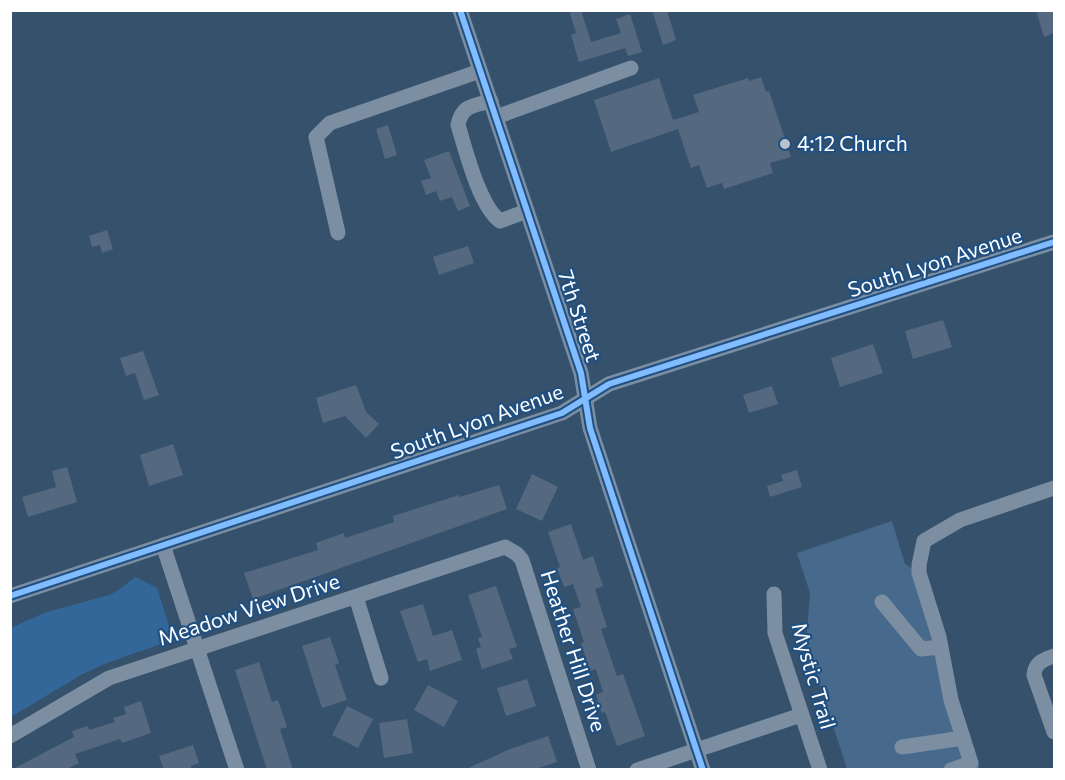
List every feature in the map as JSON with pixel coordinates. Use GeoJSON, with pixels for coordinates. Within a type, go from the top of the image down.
{"type":"FeatureCollection","features":[{"type":"Feature","properties":{"kind":"street","name":"7th Street"},"geometry":{"type":"LineString","coordinates":[[460,10],[580,373],[590,428],[703,770]]}},
{"type":"Feature","properties":{"kind":"street"},"geometry":{"type":"LineString","coordinates":[[496,117],[631,68]]}},
{"type":"Feature","properties":{"kind":"street"},"geometry":{"type":"LineString","coordinates":[[338,233],[316,137],[330,123],[480,71]]}},
{"type":"Feature","properties":{"kind":"street"},"geometry":{"type":"LineString","coordinates":[[491,101],[467,108],[460,114],[458,125],[491,214],[500,221],[527,210]]}},
{"type":"Feature","properties":{"kind":"street","name":"South Lyon Avenue"},"geometry":{"type":"LineString","coordinates":[[10,596],[562,413],[609,384],[1054,242]]}},
{"type":"Feature","properties":{"kind":"street"},"geometry":{"type":"LineString","coordinates":[[951,770],[971,763],[951,700],[941,647],[919,573],[924,541],[960,520],[1054,488]]}},
{"type":"Feature","properties":{"kind":"street"},"geometry":{"type":"LineString","coordinates":[[163,545],[237,770]]}},
{"type":"Feature","properties":{"kind":"street","name":"Meadow View Drive"},"geometry":{"type":"LineString","coordinates":[[10,736],[109,678],[498,548],[505,547],[511,550]]}},
{"type":"Feature","properties":{"kind":"street","name":"Heather Hill Drive"},"geometry":{"type":"LineString","coordinates":[[511,550],[522,560],[589,770]]}},
{"type":"Feature","properties":{"kind":"street","name":"Mystic Trail"},"geometry":{"type":"LineString","coordinates":[[774,594],[775,633],[816,768]]}},
{"type":"Feature","properties":{"kind":"street"},"geometry":{"type":"LineString","coordinates":[[356,597],[381,678]]}},
{"type":"Feature","properties":{"kind":"street"},"geometry":{"type":"LineString","coordinates":[[882,602],[921,648],[941,647]]}},
{"type":"Feature","properties":{"kind":"street"},"geometry":{"type":"LineString","coordinates":[[1054,656],[1041,661],[1035,668],[1034,675],[1054,732]]}},
{"type":"Feature","properties":{"kind":"street"},"geometry":{"type":"LineString","coordinates":[[637,770],[801,716]]}},
{"type":"Feature","properties":{"kind":"street"},"geometry":{"type":"LineString","coordinates":[[902,747],[963,738]]}},
{"type":"Feature","properties":{"kind":"shaded area"},"geometry":{"type":"Polygon","coordinates":[[[892,521],[905,564],[928,578],[944,628],[957,696],[980,769],[847,769],[806,642],[810,593],[797,553],[892,521]]]}},
{"type":"Feature","properties":{"kind":"shaded area"},"geometry":{"type":"Polygon","coordinates":[[[135,577],[157,588],[170,629],[164,643],[104,664],[81,675],[11,717],[11,628],[44,613],[109,595],[135,577]]]}},
{"type":"Feature","properties":{"kind":"building"},"geometry":{"type":"Polygon","coordinates":[[[569,10],[581,10],[591,42],[621,33],[616,19],[630,14],[642,52],[628,56],[625,48],[579,62],[571,35],[576,33],[569,10]]]}},
{"type":"Feature","properties":{"kind":"building"},"geometry":{"type":"Polygon","coordinates":[[[652,10],[667,10],[676,40],[663,45],[652,10]]]}},
{"type":"Feature","properties":{"kind":"building"},"geometry":{"type":"Polygon","coordinates":[[[1036,10],[1054,10],[1054,33],[1044,37],[1036,10]]]}},
{"type":"Feature","properties":{"kind":"building"},"geometry":{"type":"Polygon","coordinates":[[[761,77],[766,92],[769,91],[791,157],[770,163],[773,173],[724,189],[722,183],[707,188],[699,165],[691,168],[678,129],[611,152],[594,100],[659,78],[673,120],[699,112],[693,95],[748,78],[749,81],[761,77]]]}},
{"type":"Feature","properties":{"kind":"building"},"geometry":{"type":"Polygon","coordinates":[[[388,125],[397,155],[385,159],[376,129],[388,125]]]}},
{"type":"Feature","properties":{"kind":"building"},"geometry":{"type":"Polygon","coordinates":[[[449,151],[470,206],[458,211],[452,197],[440,201],[436,191],[426,195],[421,181],[431,178],[424,160],[449,151]]]}},
{"type":"Feature","properties":{"kind":"building"},"geometry":{"type":"Polygon","coordinates":[[[107,230],[113,249],[102,253],[100,245],[92,247],[89,236],[107,230]]]}},
{"type":"Feature","properties":{"kind":"building"},"geometry":{"type":"Polygon","coordinates":[[[468,246],[474,263],[439,275],[433,257],[468,246]]]}},
{"type":"Feature","properties":{"kind":"building"},"geometry":{"type":"Polygon","coordinates":[[[943,320],[952,347],[913,359],[905,331],[943,320]]]}},
{"type":"Feature","properties":{"kind":"building"},"geometry":{"type":"Polygon","coordinates":[[[873,344],[883,373],[840,387],[831,358],[873,344]]]}},
{"type":"Feature","properties":{"kind":"building"},"geometry":{"type":"Polygon","coordinates":[[[143,351],[159,395],[144,400],[135,373],[126,376],[120,358],[143,351]]]}},
{"type":"Feature","properties":{"kind":"building"},"geometry":{"type":"Polygon","coordinates":[[[356,385],[366,412],[379,424],[366,438],[345,416],[323,423],[316,398],[356,385]]]}},
{"type":"Feature","properties":{"kind":"building"},"geometry":{"type":"Polygon","coordinates":[[[772,386],[778,404],[749,413],[743,395],[772,386]]]}},
{"type":"Feature","properties":{"kind":"building"},"geometry":{"type":"Polygon","coordinates":[[[173,444],[183,475],[149,486],[140,455],[173,444]]]}},
{"type":"Feature","properties":{"kind":"building"},"geometry":{"type":"Polygon","coordinates":[[[67,467],[77,502],[28,517],[22,497],[56,487],[52,471],[67,467]]]}},
{"type":"Feature","properties":{"kind":"building"},"geometry":{"type":"Polygon","coordinates":[[[797,470],[802,487],[770,497],[767,486],[783,481],[781,475],[797,470]]]}},
{"type":"Feature","properties":{"kind":"building"},"geometry":{"type":"Polygon","coordinates":[[[532,474],[558,487],[542,521],[516,509],[532,474]]]}},
{"type":"Feature","properties":{"kind":"building"},"geometry":{"type":"Polygon","coordinates":[[[499,485],[507,509],[253,599],[244,573],[318,550],[316,543],[344,533],[345,538],[394,522],[393,516],[499,485]]]}},
{"type":"Feature","properties":{"kind":"building"},"geometry":{"type":"Polygon","coordinates":[[[571,524],[583,560],[593,556],[603,586],[595,589],[607,627],[601,629],[617,676],[623,674],[645,736],[617,746],[605,712],[602,713],[596,695],[603,692],[596,669],[590,671],[581,643],[584,642],[573,609],[581,607],[573,584],[564,587],[548,532],[571,524]]]}},
{"type":"Feature","properties":{"kind":"building"},"geometry":{"type":"Polygon","coordinates":[[[496,586],[517,647],[509,649],[513,659],[482,669],[476,649],[481,647],[478,638],[482,637],[468,595],[496,586]]]}},
{"type":"Feature","properties":{"kind":"building"},"geometry":{"type":"Polygon","coordinates":[[[423,604],[433,636],[452,630],[462,660],[430,671],[427,659],[418,662],[400,611],[423,604]]]}},
{"type":"Feature","properties":{"kind":"building"},"geometry":{"type":"Polygon","coordinates":[[[330,637],[339,663],[335,665],[347,700],[322,708],[302,646],[330,637]]]}},
{"type":"Feature","properties":{"kind":"building"},"geometry":{"type":"Polygon","coordinates":[[[259,662],[272,702],[278,700],[287,727],[280,729],[293,770],[267,770],[235,670],[259,662]]]}},
{"type":"Feature","properties":{"kind":"building"},"geometry":{"type":"Polygon","coordinates":[[[527,679],[536,706],[506,716],[497,688],[527,679]]]}},
{"type":"Feature","properties":{"kind":"building"},"geometry":{"type":"Polygon","coordinates":[[[428,685],[458,701],[444,727],[414,710],[428,685]]]}},
{"type":"Feature","properties":{"kind":"building"},"geometry":{"type":"Polygon","coordinates":[[[141,701],[151,733],[122,743],[120,739],[75,754],[79,763],[65,770],[11,770],[74,737],[72,731],[88,726],[89,730],[115,722],[113,718],[126,714],[124,707],[141,701]]]}},
{"type":"Feature","properties":{"kind":"building"},"geometry":{"type":"Polygon","coordinates":[[[347,706],[373,719],[358,748],[332,735],[347,706]]]}},
{"type":"Feature","properties":{"kind":"building"},"geometry":{"type":"Polygon","coordinates":[[[407,719],[413,753],[384,758],[379,723],[407,719]]]}},
{"type":"Feature","properties":{"kind":"building"},"geometry":{"type":"Polygon","coordinates":[[[548,736],[557,762],[533,770],[464,770],[510,749],[548,736]]]}},
{"type":"Feature","properties":{"kind":"building"},"geometry":{"type":"Polygon","coordinates":[[[193,745],[199,763],[191,766],[192,770],[164,770],[159,756],[193,745]]]}},
{"type":"Feature","properties":{"kind":"cycle path"},"geometry":{"type":"LineString","coordinates":[[460,10],[581,373],[590,428],[703,770]]}},
{"type":"Feature","properties":{"kind":"cycle path"},"geometry":{"type":"LineString","coordinates":[[10,596],[562,413],[609,384],[1054,242]]}},
{"type":"Feature","properties":{"kind":"place","name":"4:12 Church"},"geometry":{"type":"Point","coordinates":[785,144]}}]}
